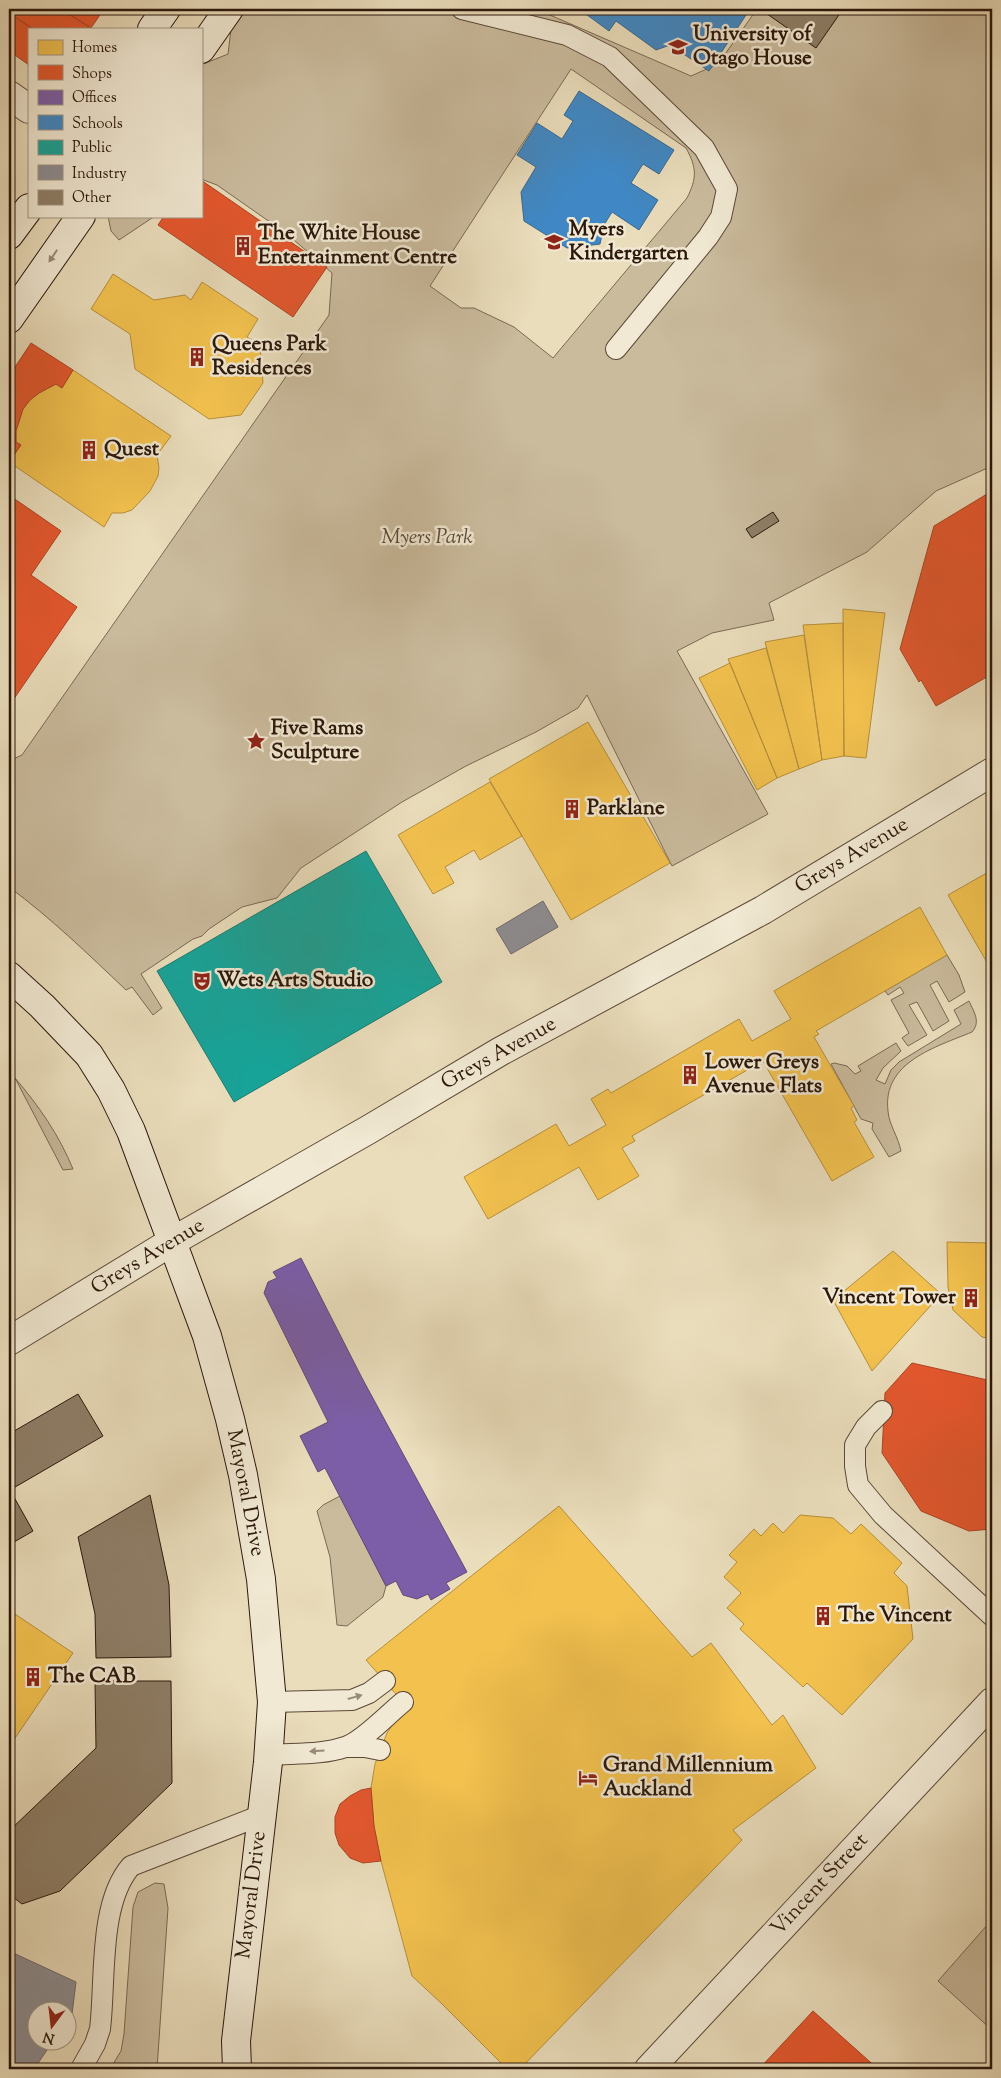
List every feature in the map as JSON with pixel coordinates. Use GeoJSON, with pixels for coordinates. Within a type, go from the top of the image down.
{"type":"FeatureCollection","features":[{"type":"Feature","properties":{"kind":"street"},"geometry":{"type":"LineString","coordinates":[[153,28],[166,9]]}},
{"type":"Feature","properties":{"kind":"street"},"geometry":{"type":"LineString","coordinates":[[202,49],[229,9]]}},
{"type":"Feature","properties":{"kind":"street"},"geometry":{"type":"LineString","coordinates":[[9,94],[28,108]]}},
{"type":"Feature","properties":{"kind":"street"},"geometry":{"type":"LineString","coordinates":[[9,235],[28,209]]}},
{"type":"Feature","properties":{"kind":"street"},"geometry":{"type":"LineString","coordinates":[[9,319],[80,218]]}},
{"type":"Feature","properties":{"kind":"street","name":"Greys Avenue"},"geometry":{"type":"LineString","coordinates":[[9,1341],[173,1241],[368,1130],[501,1051],[763,910],[992,772]]}},
{"type":"Feature","properties":{"kind":"street","name":"Mayoral Drive"},"geometry":{"type":"LineString","coordinates":[[9,976],[42,1006],[89,1055],[111,1090],[131,1131],[207,1336],[243,1475],[261,1579],[272,1702],[269,1755],[236,2040],[236,2069]]}},
{"type":"Feature","properties":{"kind":"street","name":"Vincent Street"},"geometry":{"type":"LineString","coordinates":[[649,2069],[992,1702]]}},
{"type":"Feature","properties":{"kind":"street"},"geometry":{"type":"LineString","coordinates":[[228,2069],[236,2040]]}},
{"type":"Feature","properties":{"kind":"lane"},"geometry":{"type":"LineString","coordinates":[[462,9],[567,35],[610,57],[704,148],[727,189],[721,217],[708,237],[616,349]]}},
{"type":"Feature","properties":{"kind":"lane"},"geometry":{"type":"LineString","coordinates":[[882,1411],[866,1427],[855,1445],[855,1466],[858,1485],[874,1506],[992,1616]]}},
{"type":"Feature","properties":{"kind":"lane"},"geometry":{"type":"LineString","coordinates":[[272,1702],[352,1700],[369,1693],[385,1680]]}},
{"type":"Feature","properties":{"kind":"lane"},"geometry":{"type":"LineString","coordinates":[[346,1747],[357,1741],[403,1702]]}},
{"type":"Feature","properties":{"kind":"lane"},"geometry":{"type":"LineString","coordinates":[[269,1755],[346,1747],[365,1747],[380,1750]]}},
{"type":"Feature","properties":{"kind":"lane"},"geometry":{"type":"LineString","coordinates":[[81,2069],[95,2044],[100,2029],[112,1900],[123,1876],[131,1866],[262,1815]]}},
{"type":"Feature","properties":{"kind":"green space","name":"Myers Park"},"geometry":{"type":"Polygon","coordinates":[[[237,9],[536,9],[691,76],[718,64],[757,9],[992,9],[992,466],[936,491],[867,552],[769,603],[774,620],[712,633],[677,651],[768,814],[672,866],[587,695],[578,708],[536,732],[466,766],[402,802],[301,868],[277,898],[242,907],[209,929],[202,936],[193,939],[141,974],[162,1008],[153,1015],[132,987],[126,990],[54,924],[9,887],[9,761],[22,755],[329,315],[332,273],[287,234],[217,185],[202,179],[202,65],[228,54],[232,21],[237,9]],[[571,69],[430,286],[461,308],[474,308],[514,327],[553,358],[687,198],[694,179],[692,161],[686,148],[571,69]]]}},
{"type":"Feature","properties":{"kind":"green space"},"geometry":{"type":"Polygon","coordinates":[[[108,218],[152,218],[119,240],[111,231],[108,218]]]}},
{"type":"Feature","properties":{"kind":"green space"},"geometry":{"type":"Polygon","coordinates":[[[947,955],[959,975],[965,992],[949,1002],[937,981],[930,985],[949,1021],[933,1031],[917,1002],[909,1005],[927,1035],[908,1046],[902,1038],[909,1033],[891,1000],[904,993],[900,987],[888,995],[885,991],[947,955]]]}},
{"type":"Feature","properties":{"kind":"green space"},"geometry":{"type":"Polygon","coordinates":[[[969,1001],[975,1013],[976,1021],[972,1032],[914,1059],[902,1068],[894,1080],[888,1094],[888,1111],[901,1151],[889,1157],[872,1129],[873,1123],[861,1119],[831,1064],[847,1066],[855,1074],[861,1071],[858,1066],[896,1043],[901,1051],[883,1068],[876,1080],[885,1084],[891,1070],[899,1062],[961,1024],[954,1010],[969,1001]]]}},
{"type":"Feature","properties":{"kind":"green space"},"geometry":{"type":"Polygon","coordinates":[[[15,1078],[48,1121],[73,1169],[63,1170],[15,1078]]]}},
{"type":"Feature","properties":{"kind":"green space"},"geometry":{"type":"Polygon","coordinates":[[[340,1496],[386,1586],[383,1597],[347,1626],[337,1625],[330,1557],[317,1511],[323,1505],[340,1496]]]}},
{"type":"Feature","properties":{"kind":"green space"},"geometry":{"type":"Polygon","coordinates":[[[155,1883],[164,1884],[168,1908],[157,2069],[110,2069],[121,2051],[124,2034],[133,1907],[138,1892],[155,1883]]]}},
{"type":"Feature","properties":{"kind":"green space"},"geometry":{"type":"Polygon","coordinates":[[[989,1923],[992,1926],[992,2030],[938,1981],[989,1923]]]}},
{"type":"Feature","properties":{"kind":"building: Homes","name":"Queens Park Residences"},"geometry":{"type":"Polygon","coordinates":[[[113,274],[154,300],[185,295],[191,300],[202,282],[258,319],[247,337],[260,345],[263,383],[241,415],[209,419],[135,369],[130,334],[91,309],[113,274]]]}},
{"type":"Feature","properties":{"kind":"building: Homes","name":"Quest"},"geometry":{"type":"Polygon","coordinates":[[[73,370],[171,436],[157,455],[158,476],[150,491],[132,510],[123,513],[112,513],[104,527],[9,462],[21,445],[16,442],[16,431],[23,409],[39,393],[56,384],[62,388],[73,370]]]}},
{"type":"Feature","properties":{"kind":"building: Homes"},"geometry":{"type":"Polygon","coordinates":[[[843,609],[885,613],[866,758],[844,756],[843,609]]]}},
{"type":"Feature","properties":{"kind":"building: Homes"},"geometry":{"type":"Polygon","coordinates":[[[843,623],[844,756],[822,760],[803,625],[843,623]]]}},
{"type":"Feature","properties":{"kind":"building: Homes"},"geometry":{"type":"Polygon","coordinates":[[[804,635],[822,760],[799,769],[765,642],[804,635]]]}},
{"type":"Feature","properties":{"kind":"building: Homes"},"geometry":{"type":"Polygon","coordinates":[[[766,648],[799,769],[777,778],[728,659],[766,648]]]}},
{"type":"Feature","properties":{"kind":"building: Homes"},"geometry":{"type":"Polygon","coordinates":[[[730,663],[777,778],[757,790],[699,678],[730,663]]]}},
{"type":"Feature","properties":{"kind":"building: Homes","name":"Parklane"},"geometry":{"type":"Polygon","coordinates":[[[588,722],[670,863],[571,920],[489,779],[588,722]]]}},
{"type":"Feature","properties":{"kind":"building: Homes"},"geometry":{"type":"Polygon","coordinates":[[[490,782],[522,836],[480,860],[474,850],[445,867],[454,883],[433,894],[398,835],[490,782]]]}},
{"type":"Feature","properties":{"kind":"building: Homes"},"geometry":{"type":"Polygon","coordinates":[[[992,870],[992,971],[948,895],[992,870]]]}},
{"type":"Feature","properties":{"kind":"building: Homes","name":"Lower Greys Avenue Flats"},"geometry":{"type":"Polygon","coordinates":[[[920,907],[947,955],[816,1031],[819,1034],[814,1037],[854,1106],[851,1108],[857,1120],[854,1122],[874,1157],[832,1181],[763,1061],[632,1136],[635,1141],[622,1148],[639,1176],[598,1200],[579,1167],[488,1219],[464,1177],[556,1124],[569,1146],[606,1125],[591,1099],[608,1089],[611,1093],[739,1019],[752,1041],[791,1019],[774,991],[920,907]]]}},
{"type":"Feature","properties":{"kind":"building: Homes","name":"Vincent Tower"},"geometry":{"type":"Polygon","coordinates":[[[947,1242],[992,1243],[992,1339],[982,1337],[953,1310],[948,1287],[947,1242]]]}},
{"type":"Feature","properties":{"kind":"building: Homes"},"geometry":{"type":"Polygon","coordinates":[[[893,1251],[941,1294],[872,1371],[833,1300],[893,1251]]]}},
{"type":"Feature","properties":{"kind":"building: Homes","name":"Grand Millennium Auckland"},"geometry":{"type":"Polygon","coordinates":[[[559,1506],[692,1657],[711,1643],[772,1725],[783,1715],[816,1768],[733,1830],[742,1840],[520,2069],[507,2069],[412,1976],[381,1861],[374,1826],[371,1788],[375,1764],[387,1733],[399,1715],[403,1702],[366,1660],[559,1506]]]}},
{"type":"Feature","properties":{"kind":"building: Homes","name":"The Vincent"},"geometry":{"type":"Polygon","coordinates":[[[800,1515],[833,1518],[851,1534],[861,1524],[902,1563],[894,1573],[907,1586],[913,1639],[842,1715],[807,1683],[803,1687],[740,1629],[744,1624],[727,1608],[741,1593],[724,1577],[737,1562],[729,1555],[754,1529],[761,1536],[773,1523],[783,1533],[800,1515]]]}},
{"type":"Feature","properties":{"kind":"building: Homes","name":"The CAB"},"geometry":{"type":"Polygon","coordinates":[[[9,1610],[73,1653],[9,1747],[9,1610]]]}},
{"type":"Feature","properties":{"kind":"building: Shops"},"geometry":{"type":"Polygon","coordinates":[[[9,9],[61,9],[91,28],[32,28],[9,13],[9,9]]]}},
{"type":"Feature","properties":{"kind":"building: Shops"},"geometry":{"type":"Polygon","coordinates":[[[61,9],[104,9],[91,28],[61,9]]]}},
{"type":"Feature","properties":{"kind":"building: Shops"},"geometry":{"type":"Polygon","coordinates":[[[9,13],[32,28],[28,28],[28,64],[9,51],[9,13]]]}},
{"type":"Feature","properties":{"kind":"building: Shops","name":"The White House Entertainment Centre"},"geometry":{"type":"Polygon","coordinates":[[[202,181],[327,267],[293,317],[158,225],[163,218],[202,218],[202,181]]]}},
{"type":"Feature","properties":{"kind":"building: Shops"},"geometry":{"type":"Polygon","coordinates":[[[31,343],[73,370],[62,388],[56,384],[39,393],[23,409],[16,431],[16,442],[21,445],[9,462],[9,376],[31,343]]]}},
{"type":"Feature","properties":{"kind":"building: Shops"},"geometry":{"type":"Polygon","coordinates":[[[992,491],[992,674],[936,706],[921,680],[919,682],[900,649],[934,526],[992,491]]]}},
{"type":"Feature","properties":{"kind":"building: Shops"},"geometry":{"type":"Polygon","coordinates":[[[9,495],[61,531],[31,575],[77,607],[9,706],[9,495]]]}},
{"type":"Feature","properties":{"kind":"building: Shops"},"geometry":{"type":"Polygon","coordinates":[[[912,1363],[992,1381],[992,1529],[969,1531],[921,1511],[882,1453],[885,1393],[912,1363]]]}},
{"type":"Feature","properties":{"kind":"building: Shops"},"geometry":{"type":"Polygon","coordinates":[[[371,1788],[374,1826],[381,1861],[363,1863],[350,1858],[339,1845],[335,1833],[335,1817],[340,1804],[361,1790],[371,1788]]]}},
{"type":"Feature","properties":{"kind":"building: Shops"},"geometry":{"type":"Polygon","coordinates":[[[813,2011],[878,2069],[759,2069],[813,2011]]]}},
{"type":"Feature","properties":{"kind":"building: Offices"},"geometry":{"type":"Polygon","coordinates":[[[301,1258],[362,1378],[467,1572],[446,1583],[450,1589],[431,1600],[428,1594],[417,1599],[403,1595],[396,1581],[386,1586],[325,1468],[318,1472],[300,1436],[328,1422],[264,1293],[268,1282],[277,1278],[273,1272],[301,1258]]]}},
{"type":"Feature","properties":{"kind":"building: Schools","name":"University of Otago House"},"geometry":{"type":"Polygon","coordinates":[[[579,9],[750,9],[709,71],[670,45],[656,50],[616,21],[609,31],[579,9]]]}},
{"type":"Feature","properties":{"kind":"building: Schools"},"geometry":{"type":"Polygon","coordinates":[[[579,91],[674,150],[659,174],[643,164],[631,183],[658,200],[639,230],[612,212],[604,225],[600,244],[567,248],[524,221],[521,192],[536,167],[517,155],[537,123],[562,139],[573,121],[564,115],[579,91]]]}},
{"type":"Feature","properties":{"kind":"building: Public"},"geometry":{"type":"Polygon","coordinates":[[[366,851],[442,982],[234,1102],[157,971],[366,851]]]}},
{"type":"Feature","properties":{"kind":"building: Industry"},"geometry":{"type":"Polygon","coordinates":[[[543,901],[558,927],[511,954],[496,929],[543,901]]]}},
{"type":"Feature","properties":{"kind":"building: Industry"},"geometry":{"type":"Polygon","coordinates":[[[9,1951],[76,1982],[74,2000],[28,2000],[28,2050],[47,2050],[34,2069],[9,2069],[9,1951]]]}},
{"type":"Feature","properties":{"kind":"building: Other"},"geometry":{"type":"Polygon","coordinates":[[[760,9],[843,9],[816,48],[760,9]]]}},
{"type":"Feature","properties":{"kind":"building: Other"},"geometry":{"type":"Polygon","coordinates":[[[773,512],[779,521],[752,538],[746,529],[773,512]]]}},
{"type":"Feature","properties":{"kind":"building: Other"},"geometry":{"type":"Polygon","coordinates":[[[78,1394],[103,1436],[10,1490],[33,1531],[9,1545],[9,1434],[78,1394]]]}},
{"type":"Feature","properties":{"kind":"building: Other"},"geometry":{"type":"Polygon","coordinates":[[[150,1495],[169,1585],[171,1657],[96,1658],[95,1614],[78,1537],[150,1495]]]}},
{"type":"Feature","properties":{"kind":"building: Other"},"geometry":{"type":"Polygon","coordinates":[[[95,1681],[171,1681],[172,1783],[60,1891],[22,1904],[9,1894],[9,1831],[96,1748],[95,1681]]]}},
{"type":"Feature","properties":{"kind":"place","name":"University of Otago House"},"geometry":{"type":"Point","coordinates":[678,47]}},
{"type":"Feature","properties":{"kind":"place","name":"Myers Kindergarten"},"geometry":{"type":"Point","coordinates":[554,242]}},
{"type":"Feature","properties":{"kind":"place","name":"The White House Entertainment Centre"},"geometry":{"type":"Point","coordinates":[243,246]}},
{"type":"Feature","properties":{"kind":"place","name":"Queens Park Residences"},"geometry":{"type":"Point","coordinates":[197,357]}},
{"type":"Feature","properties":{"kind":"place","name":"Quest"},"geometry":{"type":"Point","coordinates":[89,450]}},
{"type":"Feature","properties":{"kind":"place","name":"Five Rams Sculpture"},"geometry":{"type":"Point","coordinates":[256,741]}},
{"type":"Feature","properties":{"kind":"place","name":"Parklane"},"geometry":{"type":"Point","coordinates":[572,809]}},
{"type":"Feature","properties":{"kind":"place","name":"Wets Arts Studio"},"geometry":{"type":"Point","coordinates":[202,981]}},
{"type":"Feature","properties":{"kind":"place","name":"Lower Greys Avenue Flats"},"geometry":{"type":"Point","coordinates":[690,1075]}},
{"type":"Feature","properties":{"kind":"place","name":"Vincent Tower"},"geometry":{"type":"Point","coordinates":[971,1298]}},
{"type":"Feature","properties":{"kind":"place","name":"The Vincent"},"geometry":{"type":"Point","coordinates":[823,1616]}},
{"type":"Feature","properties":{"kind":"place","name":"The CAB"},"geometry":{"type":"Point","coordinates":[33,1677]}},
{"type":"Feature","properties":{"kind":"place","name":"Grand Millennium Auckland"},"geometry":{"type":"Point","coordinates":[588,1778]}}]}
